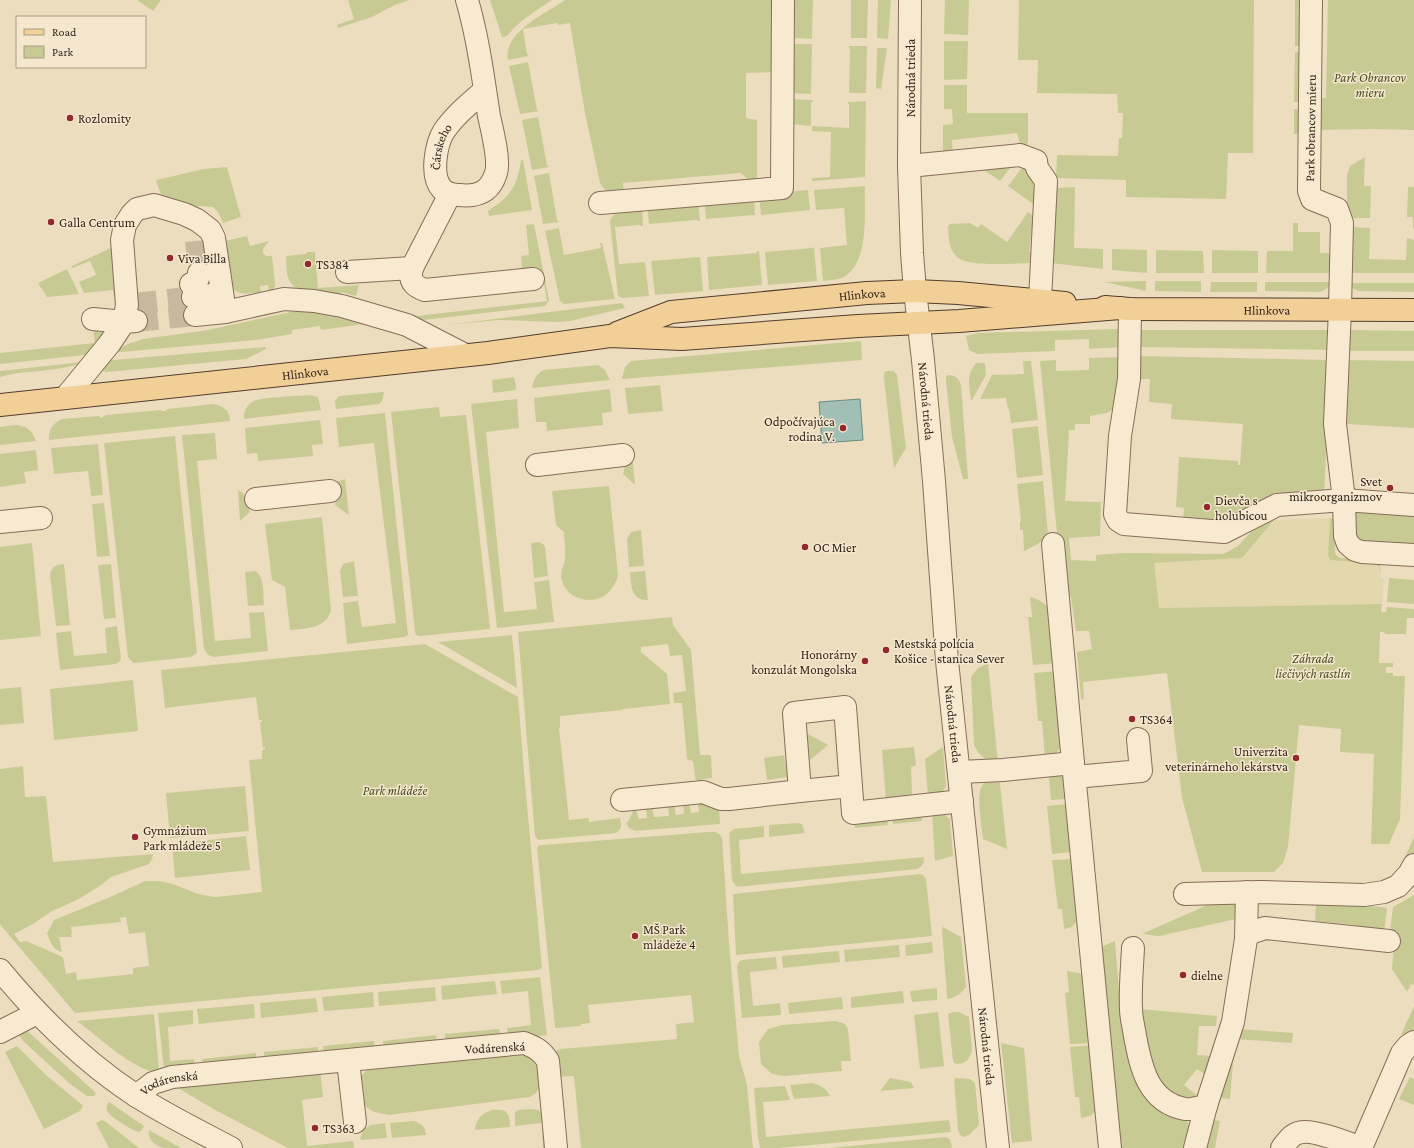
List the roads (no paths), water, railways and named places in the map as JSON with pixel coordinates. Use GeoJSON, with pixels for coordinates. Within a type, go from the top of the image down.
{"type":"FeatureCollection","features":[{"type":"Feature","properties":{"kind":"main road","name":"Hlinkova"},"geometry":{"type":"LineString","coordinates":[[610,336],[671,312],[867,293],[915,291],[958,293],[1125,309]]}},
{"type":"Feature","properties":{"kind":"main road","name":"Hlinkova"},"geometry":{"type":"LineString","coordinates":[[0,405],[524,349],[610,336],[682,339],[1125,309],[1414,310]]}},
{"type":"Feature","properties":{"kind":"street"},"geometry":{"type":"LineString","coordinates":[[467,0],[473,20],[480,58],[496,156],[496,172],[491,184],[478,195],[465,196],[450,194],[412,268],[411,277],[418,287],[425,290],[533,279]]}},
{"type":"Feature","properties":{"kind":"street"},"geometry":{"type":"LineString","coordinates":[[600,203],[782,188],[783,0]]}},
{"type":"Feature","properties":{"kind":"street","name":"Národná trieda"},"geometry":{"type":"LineString","coordinates":[[910,0],[909,166],[912,253],[933,474],[947,661],[998,1148]]}},
{"type":"Feature","properties":{"kind":"street","name":"Park obrancov mieru"},"geometry":{"type":"LineString","coordinates":[[1311,0],[1309,191],[1312,199],[1318,203],[1336,209],[1342,223],[1335,424],[1344,500],[1346,536],[1348,544],[1355,550],[1362,552],[1414,555]]}},
{"type":"Feature","properties":{"kind":"street","name":"Čárskeho"},"geometry":{"type":"LineString","coordinates":[[450,194],[441,188],[437,178],[435,168],[438,144],[443,132],[452,120],[485,90]]}},
{"type":"Feature","properties":{"kind":"street"},"geometry":{"type":"LineString","coordinates":[[909,166],[1020,156],[1036,161],[1037,168],[1046,181],[1040,300]]}},
{"type":"Feature","properties":{"kind":"street"},"geometry":{"type":"LineString","coordinates":[[65,398],[110,343],[130,305],[122,240],[125,225],[132,214],[137,210],[154,205],[184,214],[196,230],[210,230],[214,238],[223,303]]}},
{"type":"Feature","properties":{"kind":"street"},"geometry":{"type":"LineString","coordinates":[[347,272],[412,268]]}},
{"type":"Feature","properties":{"kind":"street"},"geometry":{"type":"LineString","coordinates":[[195,292],[223,303],[284,299],[314,301],[342,306],[407,325],[465,355]]}},
{"type":"Feature","properties":{"kind":"street"},"geometry":{"type":"LineString","coordinates":[[93,319],[130,305]]}},
{"type":"Feature","properties":{"kind":"street"},"geometry":{"type":"LineString","coordinates":[[1125,309],[1129,379],[1120,436],[1115,514],[1118,520],[1124,524],[1224,532],[1277,505],[1344,500],[1414,505]]}},
{"type":"Feature","properties":{"kind":"street"},"geometry":{"type":"LineString","coordinates":[[537,465],[623,455]]}},
{"type":"Feature","properties":{"kind":"street"},"geometry":{"type":"LineString","coordinates":[[256,499],[330,491]]}},
{"type":"Feature","properties":{"kind":"street"},"geometry":{"type":"LineString","coordinates":[[0,522],[41,518]]}},
{"type":"Feature","properties":{"kind":"street"},"geometry":{"type":"LineString","coordinates":[[1053,544],[1110,1148]]}},
{"type":"Feature","properties":{"kind":"street"},"geometry":{"type":"LineString","coordinates":[[800,791],[794,713],[845,707],[853,813],[962,801]]}},
{"type":"Feature","properties":{"kind":"street"},"geometry":{"type":"LineString","coordinates":[[959,772],[1003,770],[1141,771],[1138,740]]}},
{"type":"Feature","properties":{"kind":"street"},"geometry":{"type":"LineString","coordinates":[[622,800],[703,792],[721,799],[729,799],[851,786]]}},
{"type":"Feature","properties":{"kind":"street"},"geometry":{"type":"LineString","coordinates":[[1185,894],[1247,892],[1364,895],[1384,892],[1398,886],[1414,865]]}},
{"type":"Feature","properties":{"kind":"street"},"geometry":{"type":"LineString","coordinates":[[1196,1148],[1206,1106],[1233,1022],[1246,938],[1247,892]]}},
{"type":"Feature","properties":{"kind":"street"},"geometry":{"type":"LineString","coordinates":[[1246,938],[1250,933],[1265,928],[1389,941]]}},
{"type":"Feature","properties":{"kind":"street"},"geometry":{"type":"LineString","coordinates":[[1133,948],[1131,1011],[1144,1075],[1151,1088],[1171,1104],[1186,1109],[1206,1106]]}},
{"type":"Feature","properties":{"kind":"street","name":"Vodárenská"},"geometry":{"type":"LineString","coordinates":[[0,970],[37,1012],[88,1060],[136,1096],[231,1148]]}},
{"type":"Feature","properties":{"kind":"street"},"geometry":{"type":"LineString","coordinates":[[0,1032],[37,1012]]}},
{"type":"Feature","properties":{"kind":"street"},"geometry":{"type":"LineString","coordinates":[[1282,1148],[1288,1140],[1298,1132],[1313,1132],[1361,1148],[1402,1052],[1414,1042]]}},
{"type":"Feature","properties":{"kind":"street","name":"Vodárenská"},"geometry":{"type":"LineString","coordinates":[[136,1096],[153,1083],[172,1077],[524,1043],[540,1050],[548,1061],[556,1148]]}},
{"type":"Feature","properties":{"kind":"street"},"geometry":{"type":"LineString","coordinates":[[348,1061],[355,1122]]}},
{"type":"Feature","properties":{"kind":"water"},"geometry":{"type":"Polygon","coordinates":[[[860,399],[863,440],[822,443],[819,402],[860,399]]]}},
{"type":"Feature","properties":{"kind":"tunnel"},"geometry":{"type":"LineString","coordinates":[[196,241],[199,273]]}},
{"type":"Feature","properties":{"kind":"tunnel"},"geometry":{"type":"LineString","coordinates":[[135,304],[193,297]]}},
{"type":"Feature","properties":{"kind":"tunnel"},"geometry":{"type":"LineString","coordinates":[[136,321],[195,315]]}},
{"type":"Feature","properties":{"kind":"place","name":"Rozlomity"},"geometry":{"type":"Point","coordinates":[70,118]}},
{"type":"Feature","properties":{"kind":"place","name":"Galla Centrum"},"geometry":{"type":"Point","coordinates":[51,222]}},
{"type":"Feature","properties":{"kind":"place","name":"Viva Billa"},"geometry":{"type":"Point","coordinates":[170,258]}},
{"type":"Feature","properties":{"kind":"place","name":"TS384"},"geometry":{"type":"Point","coordinates":[308,264]}},
{"type":"Feature","properties":{"kind":"place","name":"Odpočívajúca rodina V."},"geometry":{"type":"Point","coordinates":[843,428]}},
{"type":"Feature","properties":{"kind":"place","name":"Svet mikroorganizmov"},"geometry":{"type":"Point","coordinates":[1390,488]}},
{"type":"Feature","properties":{"kind":"place","name":"Dievča s holubicou"},"geometry":{"type":"Point","coordinates":[1207,507]}},
{"type":"Feature","properties":{"kind":"place","name":"OC Mier"},"geometry":{"type":"Point","coordinates":[805,547]}},
{"type":"Feature","properties":{"kind":"place","name":"Mestská polícia Košice - stanica Sever"},"geometry":{"type":"Point","coordinates":[886,650]}},
{"type":"Feature","properties":{"kind":"place","name":"Honorárny konzulát Mongolska"},"geometry":{"type":"Point","coordinates":[865,661]}},
{"type":"Feature","properties":{"kind":"place","name":"TS364"},"geometry":{"type":"Point","coordinates":[1132,719]}},
{"type":"Feature","properties":{"kind":"place","name":"Univerzita veterinárneho lekárstva"},"geometry":{"type":"Point","coordinates":[1296,758]}},
{"type":"Feature","properties":{"kind":"place","name":"Gymnázium Park mládeže 5"},"geometry":{"type":"Point","coordinates":[135,837]}},
{"type":"Feature","properties":{"kind":"place","name":"MŠ Park mládeže 4"},"geometry":{"type":"Point","coordinates":[635,936]}},
{"type":"Feature","properties":{"kind":"place","name":"dielne"},"geometry":{"type":"Point","coordinates":[1183,975]}},
{"type":"Feature","properties":{"kind":"place","name":"TS363"},"geometry":{"type":"Point","coordinates":[315,1128]}},
{"type":"Feature","properties":{"kind":"park label","name":"Park Obrancov mieru"},"geometry":{"type":"Point","coordinates":[1370,84]}},
{"type":"Feature","properties":{"kind":"park label","name":"Záhrada liečivých rastlín"},"geometry":{"type":"Point","coordinates":[1313,666]}},
{"type":"Feature","properties":{"kind":"park label","name":"Park mládeže"},"geometry":{"type":"Point","coordinates":[395,790]}}]}
